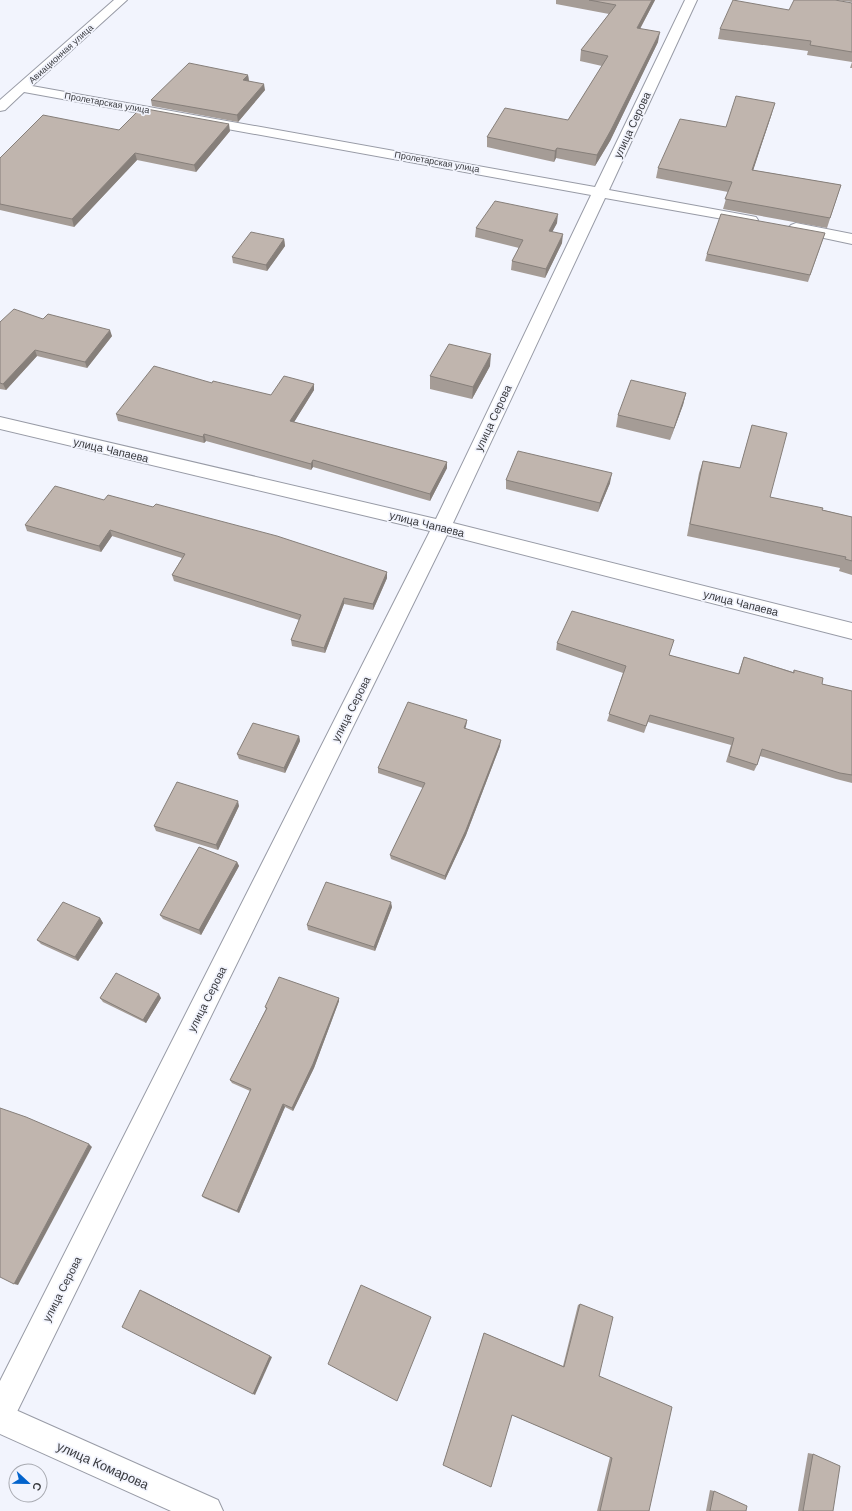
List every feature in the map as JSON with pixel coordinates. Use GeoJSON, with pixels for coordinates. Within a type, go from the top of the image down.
{"type":"FeatureCollection","features":[{"type":"Feature","properties":{"kind":"street","name":"Авиационная улица"},"geometry":{"type":"LineString","coordinates":[[0,107],[121,0]]}},
{"type":"Feature","properties":{"kind":"street","name":"улица Серова"},"geometry":{"type":"LineString","coordinates":[[0,1413],[442,527],[691,0]]}},
{"type":"Feature","properties":{"kind":"street","name":"Пролетарская улица"},"geometry":{"type":"LineString","coordinates":[[22,88],[766,223]]}},
{"type":"Feature","properties":{"kind":"street"},"geometry":{"type":"LineString","coordinates":[[781,226],[852,239]]}},
{"type":"Feature","properties":{"kind":"street","name":"улица Чапаева"},"geometry":{"type":"LineString","coordinates":[[0,424],[442,527],[852,631]]}},
{"type":"Feature","properties":{"kind":"street","name":"улица Комарова"},"geometry":{"type":"LineString","coordinates":[[0,1418],[206,1511]]}},
{"type":"Feature","properties":{"kind":"building"},"geometry":{"type":"Polygon","coordinates":[[[589,0],[652,0],[637,28],[660,32],[597,155],[557,148],[555,151],[487,137],[505,108],[568,120],[608,56],[581,50],[616,5],[589,0]]]}},
{"type":"Feature","properties":{"kind":"building"},"geometry":{"type":"Polygon","coordinates":[[[733,0],[789,10],[794,0],[835,0],[852,3],[852,52],[810,45],[811,41],[720,29],[733,0]]]}},
{"type":"Feature","properties":{"kind":"building"},"geometry":{"type":"Polygon","coordinates":[[[189,63],[248,75],[243,80],[264,84],[237,115],[151,100],[189,63]]]}},
{"type":"Feature","properties":{"kind":"building"},"geometry":{"type":"Polygon","coordinates":[[[736,96],[775,103],[752,170],[841,185],[830,218],[725,199],[732,182],[658,168],[680,119],[726,127],[736,96]]]}},
{"type":"Feature","properties":{"kind":"building"},"geometry":{"type":"Polygon","coordinates":[[[141,108],[229,124],[194,165],[135,153],[72,219],[0,204],[0,158],[43,115],[119,130],[141,108]]]}},
{"type":"Feature","properties":{"kind":"building"},"geometry":{"type":"Polygon","coordinates":[[[495,201],[558,214],[549,231],[563,234],[546,269],[512,261],[523,240],[476,228],[495,201]]]}},
{"type":"Feature","properties":{"kind":"building"},"geometry":{"type":"Polygon","coordinates":[[[721,214],[825,233],[810,275],[707,254],[721,214]]]}},
{"type":"Feature","properties":{"kind":"building"},"geometry":{"type":"Polygon","coordinates":[[[251,232],[284,239],[266,265],[232,257],[251,232]]]}},
{"type":"Feature","properties":{"kind":"building"},"geometry":{"type":"Polygon","coordinates":[[[14,309],[43,319],[48,314],[110,330],[85,362],[35,350],[3,384],[0,383],[0,322],[14,309]]]}},
{"type":"Feature","properties":{"kind":"building"},"geometry":{"type":"Polygon","coordinates":[[[449,344],[491,354],[473,387],[430,376],[449,344]]]}},
{"type":"Feature","properties":{"kind":"building"},"geometry":{"type":"Polygon","coordinates":[[[154,366],[212,383],[213,381],[271,395],[284,376],[314,384],[290,421],[447,462],[430,494],[313,460],[311,464],[204,434],[203,437],[116,414],[154,366]]]}},
{"type":"Feature","properties":{"kind":"building"},"geometry":{"type":"Polygon","coordinates":[[[631,380],[686,393],[674,428],[618,415],[631,380]]]}},
{"type":"Feature","properties":{"kind":"building"},"geometry":{"type":"Polygon","coordinates":[[[752,425],[787,433],[770,497],[823,508],[822,510],[852,517],[852,561],[845,559],[846,557],[690,524],[703,461],[740,468],[752,425]]]}},
{"type":"Feature","properties":{"kind":"building"},"geometry":{"type":"Polygon","coordinates":[[[518,451],[612,473],[600,503],[506,480],[518,451]]]}},
{"type":"Feature","properties":{"kind":"building"},"geometry":{"type":"Polygon","coordinates":[[[55,486],[104,500],[108,495],[153,507],[156,504],[277,536],[387,572],[373,604],[344,598],[324,648],[291,640],[301,615],[172,575],[185,554],[110,530],[99,546],[25,525],[55,486]]]}},
{"type":"Feature","properties":{"kind":"building"},"geometry":{"type":"Polygon","coordinates":[[[572,611],[674,640],[669,655],[739,674],[744,657],[794,673],[794,670],[823,678],[822,684],[852,691],[852,775],[840,773],[762,749],[757,765],[729,756],[734,738],[650,715],[646,726],[609,714],[626,666],[557,643],[572,611]]]}},
{"type":"Feature","properties":{"kind":"building"},"geometry":{"type":"Polygon","coordinates":[[[408,702],[467,720],[464,728],[501,740],[466,830],[445,876],[390,855],[425,783],[378,768],[408,702]]]}},
{"type":"Feature","properties":{"kind":"building"},"geometry":{"type":"Polygon","coordinates":[[[253,723],[299,736],[284,768],[237,754],[253,723]]]}},
{"type":"Feature","properties":{"kind":"building"},"geometry":{"type":"Polygon","coordinates":[[[177,782],[238,801],[216,845],[154,826],[177,782]]]}},
{"type":"Feature","properties":{"kind":"building"},"geometry":{"type":"Polygon","coordinates":[[[199,847],[237,862],[199,930],[160,915],[199,847]]]}},
{"type":"Feature","properties":{"kind":"building"},"geometry":{"type":"Polygon","coordinates":[[[326,882],[391,902],[374,947],[307,925],[326,882]]]}},
{"type":"Feature","properties":{"kind":"building"},"geometry":{"type":"Polygon","coordinates":[[[63,902],[100,918],[75,957],[37,940],[63,902]]]}},
{"type":"Feature","properties":{"kind":"building"},"geometry":{"type":"Polygon","coordinates":[[[116,973],[159,994],[143,1020],[100,998],[116,973]]]}},
{"type":"Feature","properties":{"kind":"building"},"geometry":{"type":"Polygon","coordinates":[[[279,977],[339,998],[313,1064],[292,1108],[283,1104],[237,1211],[202,1196],[251,1089],[230,1080],[267,1008],[265,1007],[279,977]]]}},
{"type":"Feature","properties":{"kind":"building"},"geometry":{"type":"Polygon","coordinates":[[[0,1108],[26,1117],[89,1144],[14,1284],[0,1277],[0,1108]]]}},
{"type":"Feature","properties":{"kind":"building"},"geometry":{"type":"Polygon","coordinates":[[[361,1285],[431,1317],[397,1401],[328,1364],[361,1285]]]}},
{"type":"Feature","properties":{"kind":"building"},"geometry":{"type":"Polygon","coordinates":[[[140,1290],[270,1356],[253,1394],[122,1327],[140,1290]]]}},
{"type":"Feature","properties":{"kind":"building"},"geometry":{"type":"Polygon","coordinates":[[[580,1304],[613,1317],[599,1376],[672,1407],[649,1511],[600,1511],[612,1458],[512,1415],[491,1487],[443,1465],[484,1333],[564,1367],[580,1304]]]}},
{"type":"Feature","properties":{"kind":"building"},"geometry":{"type":"Polygon","coordinates":[[[813,1454],[840,1466],[833,1511],[803,1511],[813,1454]]]}},
{"type":"Feature","properties":{"kind":"building"},"geometry":{"type":"Polygon","coordinates":[[[714,1491],[747,1506],[746,1511],[710,1511],[714,1491]]]}}]}
